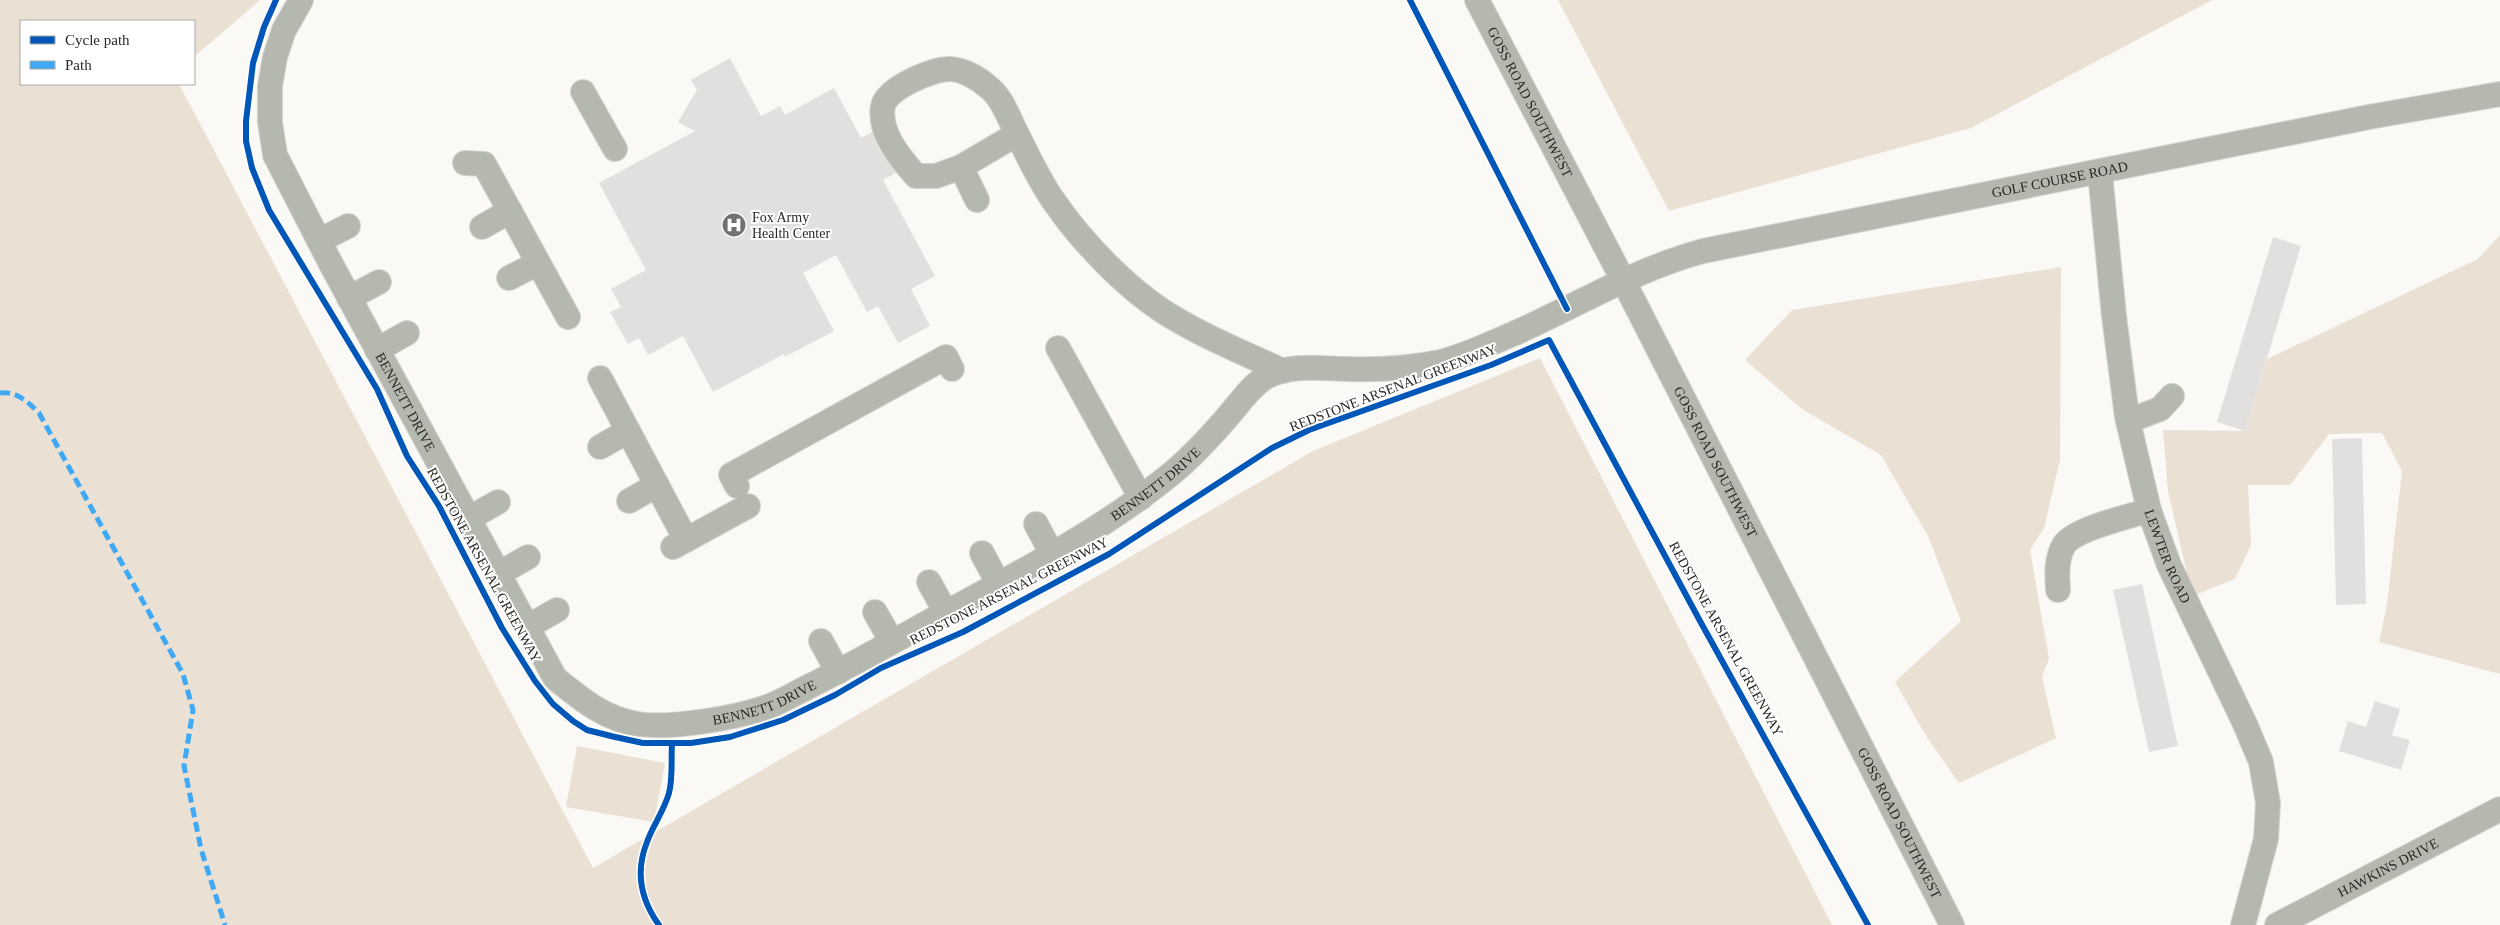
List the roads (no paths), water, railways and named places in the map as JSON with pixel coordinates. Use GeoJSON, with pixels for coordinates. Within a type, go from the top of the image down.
{"type":"FeatureCollection","features":[{"type":"Feature","properties":{"kind":"street","name":"BENNETT DRIVE"},"geometry":{"type":"LineString","coordinates":[[301,0],[284,30],[270,86],[270,122],[275,155],[349,298],[554,678],[592,708],[617,719],[642,724],[692,722],[741,715],[770,706],[838,672],[1091,532],[1141,498],[1174,472],[1207,440],[1250,391],[1265,377],[1283,370],[1305,367],[1350,369],[1441,362],[1473,352],[1567,309],[1623,280]]}},
{"type":"Feature","properties":{"kind":"street","name":"GOSS ROAD SOUTHWEST"},"geometry":{"type":"LineString","coordinates":[[1476,0],[1623,280],[1948,918]]}},
{"type":"Feature","properties":{"kind":"street"},"geometry":{"type":"LineString","coordinates":[[1017,134],[962,167],[936,176],[916,176],[899,157],[882,121],[883,105],[889,95],[904,85],[927,75],[950,69],[967,73],[988,86],[1002,101],[1017,134],[1053,200],[1116,275],[1179,322],[1283,370]]}},
{"type":"Feature","properties":{"kind":"street"},"geometry":{"type":"LineString","coordinates":[[583,92],[615,149]]}},
{"type":"Feature","properties":{"kind":"street","name":"GOLF COURSE ROAD"},"geometry":{"type":"LineString","coordinates":[[1623,280],[1673,259],[1703,251],[2100,173],[2369,117],[2500,94]]}},
{"type":"Feature","properties":{"kind":"street"},"geometry":{"type":"LineString","coordinates":[[465,163],[484,164],[568,317]]}},
{"type":"Feature","properties":{"kind":"street"},"geometry":{"type":"LineString","coordinates":[[962,167],[977,200]]}},
{"type":"Feature","properties":{"kind":"street","name":"LEWTER ROAD"},"geometry":{"type":"LineString","coordinates":[[2100,173],[2114,316],[2128,421],[2149,510],[2169,565],[2245,724],[2261,762],[2268,803],[2266,839],[2243,925]]}},
{"type":"Feature","properties":{"kind":"street"},"geometry":{"type":"LineString","coordinates":[[482,226],[510,211]]}},
{"type":"Feature","properties":{"kind":"street"},"geometry":{"type":"LineString","coordinates":[[319,241],[348,226]]}},
{"type":"Feature","properties":{"kind":"street"},"geometry":{"type":"LineString","coordinates":[[509,278],[538,263]]}},
{"type":"Feature","properties":{"kind":"street"},"geometry":{"type":"LineString","coordinates":[[349,298],[379,282]]}},
{"type":"Feature","properties":{"kind":"street"},"geometry":{"type":"LineString","coordinates":[[377,350],[406,333]]}},
{"type":"Feature","properties":{"kind":"street"},"geometry":{"type":"LineString","coordinates":[[1058,348],[1141,498]]}},
{"type":"Feature","properties":{"kind":"street"},"geometry":{"type":"LineString","coordinates":[[737,486],[731,474],[788,450],[896,392],[946,357],[952,369]]}},
{"type":"Feature","properties":{"kind":"street"},"geometry":{"type":"LineString","coordinates":[[600,378],[657,485],[679,543],[748,506]]}},
{"type":"Feature","properties":{"kind":"street"},"geometry":{"type":"LineString","coordinates":[[2128,421],[2160,409],[2172,396]]}},
{"type":"Feature","properties":{"kind":"street"},"geometry":{"type":"LineString","coordinates":[[600,447],[628,432]]}},
{"type":"Feature","properties":{"kind":"street"},"geometry":{"type":"LineString","coordinates":[[629,501],[657,485]]}},
{"type":"Feature","properties":{"kind":"street"},"geometry":{"type":"LineString","coordinates":[[468,519],[498,502]]}},
{"type":"Feature","properties":{"kind":"street"},"geometry":{"type":"LineString","coordinates":[[2058,590],[2057,570],[2065,543],[2077,534],[2149,510]]}},
{"type":"Feature","properties":{"kind":"street"},"geometry":{"type":"LineString","coordinates":[[1036,524],[1052,554]]}},
{"type":"Feature","properties":{"kind":"street"},"geometry":{"type":"LineString","coordinates":[[982,553],[998,584]]}},
{"type":"Feature","properties":{"kind":"street"},"geometry":{"type":"LineString","coordinates":[[498,574],[528,557]]}},
{"type":"Feature","properties":{"kind":"street"},"geometry":{"type":"LineString","coordinates":[[929,582],[946,613]]}},
{"type":"Feature","properties":{"kind":"street"},"geometry":{"type":"LineString","coordinates":[[527,626],[557,610]]}},
{"type":"Feature","properties":{"kind":"street"},"geometry":{"type":"LineString","coordinates":[[875,612],[892,642]]}},
{"type":"Feature","properties":{"kind":"street"},"geometry":{"type":"LineString","coordinates":[[821,641],[838,672]]}},
{"type":"Feature","properties":{"kind":"street","name":"HAWKINS DRIVE"},"geometry":{"type":"LineString","coordinates":[[2277,925],[2500,809]]}},
{"type":"Feature","properties":{"kind":"street"},"geometry":{"type":"LineString","coordinates":[[1948,918],[1971,925]]}},
{"type":"Feature","properties":{"kind":"place","name":"Fox Army Health Center"},"geometry":{"type":"Point","coordinates":[734,225]}}]}
